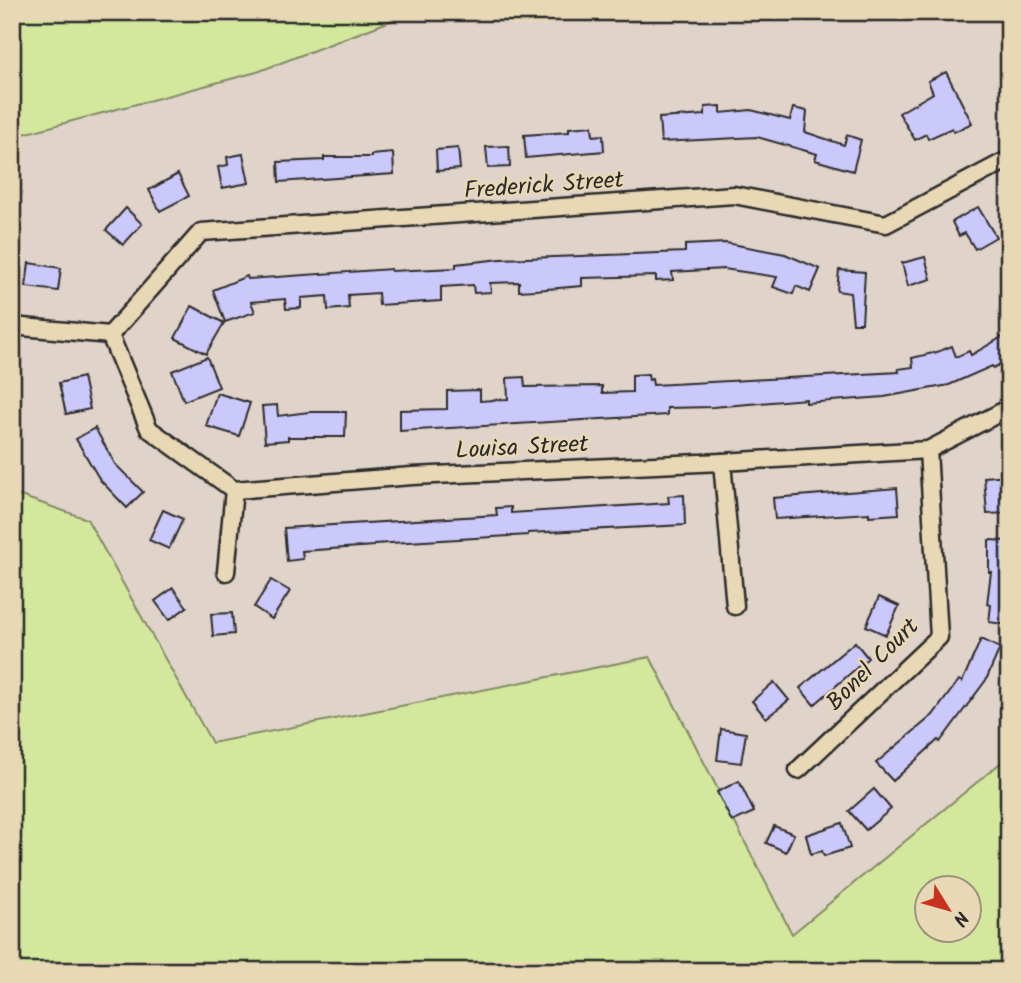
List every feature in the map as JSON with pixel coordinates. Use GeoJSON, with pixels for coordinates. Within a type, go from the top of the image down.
{"type":"FeatureCollection","features":[{"type":"Feature","properties":{"kind":"street","name":"Frederick Street"},"geometry":{"type":"LineString","coordinates":[[110,335],[201,232],[734,195],[886,224],[1009,159]]}},
{"type":"Feature","properties":{"kind":"street"},"geometry":{"type":"LineString","coordinates":[[12,326],[110,335],[149,429],[234,490],[226,572]]}},
{"type":"Feature","properties":{"kind":"street","name":"Louisa Street"},"geometry":{"type":"LineString","coordinates":[[234,490],[412,476],[928,450],[1009,408]]}},
{"type":"Feature","properties":{"kind":"street","name":"Bonel Court"},"geometry":{"type":"LineString","coordinates":[[798,770],[939,637],[928,450]]}},
{"type":"Feature","properties":{"kind":"street"},"geometry":{"type":"LineString","coordinates":[[722,462],[735,606]]}},
{"type":"Feature","properties":{"kind":"green space"},"geometry":{"type":"Polygon","coordinates":[[[12,12],[414,12],[257,72],[12,137],[12,12]]]}},
{"type":"Feature","properties":{"kind":"green space"},"geometry":{"type":"Polygon","coordinates":[[[12,493],[87,519],[212,743],[650,657],[792,934],[1009,756],[1009,971],[12,971],[12,493]]]}},
{"type":"Feature","properties":{"kind":"building"},"geometry":{"type":"Polygon","coordinates":[[[946,72],[972,123],[954,132],[952,128],[928,139],[926,134],[915,140],[899,113],[933,93],[928,81],[946,72]]]}},
{"type":"Feature","properties":{"kind":"building"},"geometry":{"type":"Polygon","coordinates":[[[721,106],[721,113],[751,110],[790,120],[793,108],[807,111],[805,132],[844,145],[847,135],[861,140],[853,171],[815,160],[817,154],[757,137],[661,142],[659,118],[705,115],[705,107],[721,106]]]}},
{"type":"Feature","properties":{"kind":"building"},"geometry":{"type":"Polygon","coordinates":[[[592,126],[593,136],[603,135],[604,151],[526,158],[524,135],[569,132],[569,128],[592,126]]]}},
{"type":"Feature","properties":{"kind":"building"},"geometry":{"type":"Polygon","coordinates":[[[509,146],[510,167],[488,168],[486,147],[509,146]]]}},
{"type":"Feature","properties":{"kind":"building"},"geometry":{"type":"Polygon","coordinates":[[[458,148],[460,169],[437,171],[436,150],[458,148]]]}},
{"type":"Feature","properties":{"kind":"building"},"geometry":{"type":"Polygon","coordinates":[[[393,153],[394,174],[279,182],[278,162],[324,160],[324,157],[371,157],[393,153]]]}},
{"type":"Feature","properties":{"kind":"building"},"geometry":{"type":"Polygon","coordinates":[[[243,154],[249,183],[222,188],[218,167],[228,165],[227,157],[243,154]]]}},
{"type":"Feature","properties":{"kind":"building"},"geometry":{"type":"Polygon","coordinates":[[[178,174],[189,196],[160,211],[149,190],[178,174]]]}},
{"type":"Feature","properties":{"kind":"building"},"geometry":{"type":"Polygon","coordinates":[[[978,207],[996,237],[975,249],[965,233],[959,236],[952,222],[978,207]]]}},
{"type":"Feature","properties":{"kind":"building"},"geometry":{"type":"Polygon","coordinates":[[[126,208],[142,224],[123,245],[106,230],[126,208]]]}},
{"type":"Feature","properties":{"kind":"building"},"geometry":{"type":"Polygon","coordinates":[[[726,243],[785,254],[820,269],[810,292],[796,286],[793,294],[773,287],[777,277],[724,269],[672,272],[673,280],[656,281],[656,276],[582,278],[582,286],[535,290],[519,291],[519,282],[490,283],[491,292],[474,293],[473,285],[441,287],[441,301],[379,305],[378,293],[348,295],[349,308],[328,310],[327,296],[301,298],[301,308],[286,309],[285,299],[251,302],[255,312],[225,322],[213,290],[247,276],[248,279],[391,269],[456,268],[456,264],[501,259],[685,252],[685,245],[726,243]]]}},
{"type":"Feature","properties":{"kind":"building"},"geometry":{"type":"Polygon","coordinates":[[[925,257],[931,279],[908,286],[902,263],[925,257]]]}},
{"type":"Feature","properties":{"kind":"building"},"geometry":{"type":"Polygon","coordinates":[[[29,263],[61,268],[58,291],[26,287],[29,263]]]}},
{"type":"Feature","properties":{"kind":"building"},"geometry":{"type":"Polygon","coordinates":[[[839,270],[865,272],[862,323],[853,323],[850,293],[837,291],[839,270]]]}},
{"type":"Feature","properties":{"kind":"building"},"geometry":{"type":"Polygon","coordinates":[[[192,306],[224,323],[206,354],[175,338],[192,306]]]}},
{"type":"Feature","properties":{"kind":"building"},"geometry":{"type":"Polygon","coordinates":[[[1009,333],[1009,360],[949,385],[884,397],[667,408],[667,415],[400,431],[400,410],[447,409],[447,391],[480,390],[480,401],[508,399],[507,378],[524,377],[525,387],[602,386],[602,393],[632,392],[632,375],[648,374],[653,385],[899,372],[898,369],[913,367],[912,358],[952,346],[956,357],[969,351],[971,355],[1009,333]]]}},
{"type":"Feature","properties":{"kind":"building"},"geometry":{"type":"Polygon","coordinates":[[[207,357],[219,387],[184,401],[172,371],[207,357]]]}},
{"type":"Feature","properties":{"kind":"building"},"geometry":{"type":"Polygon","coordinates":[[[83,377],[90,409],[66,414],[59,383],[83,377]]]}},
{"type":"Feature","properties":{"kind":"building"},"geometry":{"type":"Polygon","coordinates":[[[217,393],[250,403],[239,436],[206,426],[217,393]]]}},
{"type":"Feature","properties":{"kind":"building"},"geometry":{"type":"Polygon","coordinates":[[[277,405],[278,416],[309,412],[346,412],[345,437],[288,437],[288,440],[265,442],[262,406],[277,405]]]}},
{"type":"Feature","properties":{"kind":"building"},"geometry":{"type":"Polygon","coordinates":[[[95,428],[115,464],[143,492],[127,508],[100,480],[76,439],[95,428]]]}},
{"type":"Feature","properties":{"kind":"building"},"geometry":{"type":"Polygon","coordinates":[[[1009,475],[1009,513],[987,514],[984,477],[1009,475]]]}},
{"type":"Feature","properties":{"kind":"building"},"geometry":{"type":"Polygon","coordinates":[[[897,488],[899,514],[869,516],[869,513],[775,519],[773,498],[897,488]]]}},
{"type":"Feature","properties":{"kind":"building"},"geometry":{"type":"Polygon","coordinates":[[[684,495],[685,525],[374,544],[302,551],[303,559],[287,561],[284,528],[497,515],[496,508],[511,507],[511,513],[669,503],[668,496],[684,495]]]}},
{"type":"Feature","properties":{"kind":"building"},"geometry":{"type":"Polygon","coordinates":[[[163,510],[183,519],[169,549],[149,540],[163,510]]]}},
{"type":"Feature","properties":{"kind":"building"},"geometry":{"type":"Polygon","coordinates":[[[989,540],[1009,541],[1009,625],[989,622],[989,540]]]}},
{"type":"Feature","properties":{"kind":"building"},"geometry":{"type":"Polygon","coordinates":[[[271,580],[290,591],[272,619],[254,607],[271,580]]]}},
{"type":"Feature","properties":{"kind":"building"},"geometry":{"type":"Polygon","coordinates":[[[173,588],[187,607],[169,620],[155,601],[173,588]]]}},
{"type":"Feature","properties":{"kind":"building"},"geometry":{"type":"Polygon","coordinates":[[[879,597],[899,606],[886,635],[866,626],[879,597]]]}},
{"type":"Feature","properties":{"kind":"building"},"geometry":{"type":"Polygon","coordinates":[[[232,613],[234,634],[213,636],[211,614],[232,613]]]}},
{"type":"Feature","properties":{"kind":"building"},"geometry":{"type":"Polygon","coordinates":[[[981,639],[1000,648],[986,680],[940,742],[938,740],[893,781],[876,763],[933,715],[959,680],[962,682],[981,639]]]}},
{"type":"Feature","properties":{"kind":"building"},"geometry":{"type":"Polygon","coordinates":[[[855,642],[868,658],[814,705],[800,688],[855,642]]]}},
{"type":"Feature","properties":{"kind":"building"},"geometry":{"type":"Polygon","coordinates":[[[774,682],[789,700],[766,718],[752,701],[774,682]]]}},
{"type":"Feature","properties":{"kind":"building"},"geometry":{"type":"Polygon","coordinates":[[[721,729],[746,733],[741,763],[717,760],[721,729]]]}},
{"type":"Feature","properties":{"kind":"building"},"geometry":{"type":"Polygon","coordinates":[[[739,781],[754,812],[732,822],[717,792],[739,781]]]}},
{"type":"Feature","properties":{"kind":"building"},"geometry":{"type":"Polygon","coordinates":[[[874,789],[891,809],[866,830],[849,811],[874,789]]]}},
{"type":"Feature","properties":{"kind":"building"},"geometry":{"type":"Polygon","coordinates":[[[842,823],[850,848],[824,856],[822,851],[811,854],[806,835],[842,823]]]}},
{"type":"Feature","properties":{"kind":"building"},"geometry":{"type":"Polygon","coordinates":[[[774,826],[794,834],[786,852],[766,843],[774,826]]]}}]}
